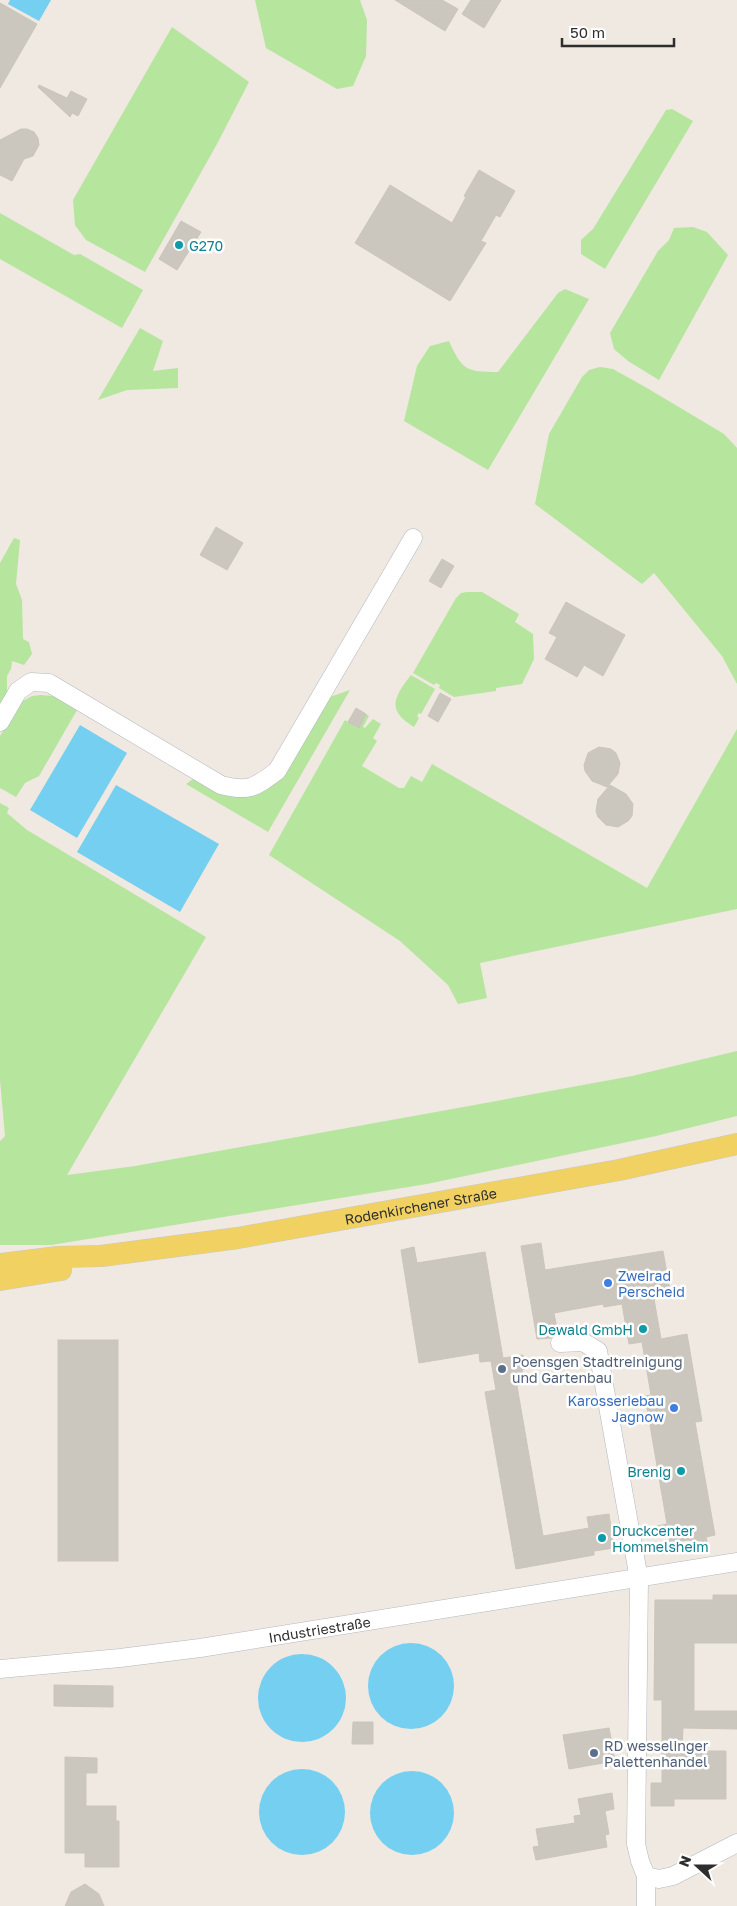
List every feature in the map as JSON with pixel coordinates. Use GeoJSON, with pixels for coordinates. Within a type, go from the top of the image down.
{"type":"FeatureCollection","features":[{"type":"Feature","properties":{"kind":"main road","name":"Rodenkirchener Straße"},"geometry":{"type":"LineString","coordinates":[[0,1264],[58,1257],[101,1256],[238,1238],[619,1170],[737,1144]]}},
{"type":"Feature","properties":{"kind":"main road","name":"Rodenkirchener Straße"},"geometry":{"type":"LineString","coordinates":[[0,1280],[58,1271],[101,1256]]}},
{"type":"Feature","properties":{"kind":"street"},"geometry":{"type":"LineString","coordinates":[[0,722],[18,691],[30,682],[49,683],[221,785],[239,790],[256,786],[277,771],[413,538]]}},
{"type":"Feature","properties":{"kind":"street"},"geometry":{"type":"LineString","coordinates":[[560,1343],[583,1342],[598,1351],[639,1579],[636,1844],[646,1876],[646,1906]]}},
{"type":"Feature","properties":{"kind":"street","name":"Industriestraße"},"geometry":{"type":"LineString","coordinates":[[0,1669],[120,1658],[200,1648],[737,1562]]}},
{"type":"Feature","properties":{"kind":"street"},"geometry":{"type":"LineString","coordinates":[[646,1876],[659,1879],[673,1876],[737,1843]]}},
{"type":"Feature","properties":{"kind":"green space"},"geometry":{"type":"Polygon","coordinates":[[[255,0],[360,0],[367,20],[366,56],[353,86],[337,89],[266,48],[255,0]]]}},
{"type":"Feature","properties":{"kind":"green space"},"geometry":{"type":"Polygon","coordinates":[[[172,27],[249,82],[217,144],[145,272],[86,240],[75,225],[73,200],[172,27]]]}},
{"type":"Feature","properties":{"kind":"green space"},"geometry":{"type":"Polygon","coordinates":[[[672,109],[693,121],[605,269],[581,254],[581,240],[593,229],[666,110],[672,109]]]}},
{"type":"Feature","properties":{"kind":"green space"},"geometry":{"type":"Polygon","coordinates":[[[0,213],[74,255],[80,254],[143,290],[122,328],[0,259],[0,213]]]}},
{"type":"Feature","properties":{"kind":"green space"},"geometry":{"type":"Polygon","coordinates":[[[693,227],[707,232],[728,255],[659,380],[628,361],[614,349],[610,333],[658,251],[669,240],[674,228],[693,227]]]}},
{"type":"Feature","properties":{"kind":"green space"},"geometry":{"type":"Polygon","coordinates":[[[565,289],[589,299],[488,470],[404,421],[417,366],[430,346],[449,341],[458,358],[466,367],[472,370],[498,372],[558,293],[565,289]]]}},
{"type":"Feature","properties":{"kind":"green space"},"geometry":{"type":"Polygon","coordinates":[[[140,328],[163,341],[153,371],[178,368],[178,388],[127,390],[98,400],[140,328]]]}},
{"type":"Feature","properties":{"kind":"green space"},"geometry":{"type":"Polygon","coordinates":[[[600,367],[613,369],[647,388],[724,434],[737,448],[737,684],[722,656],[654,573],[642,584],[535,504],[549,434],[582,377],[589,370],[600,367]]]}},
{"type":"Feature","properties":{"kind":"green space"},"geometry":{"type":"Polygon","coordinates":[[[14,538],[20,540],[16,584],[22,600],[23,639],[29,642],[32,654],[24,665],[12,661],[11,669],[7,676],[7,695],[0,709],[0,563],[14,538]]]}},
{"type":"Feature","properties":{"kind":"green space"},"geometry":{"type":"Polygon","coordinates":[[[482,592],[519,614],[515,622],[533,634],[534,659],[522,684],[496,688],[496,691],[454,697],[439,688],[440,685],[436,683],[434,685],[413,673],[456,598],[461,593],[482,592]]]}},
{"type":"Feature","properties":{"kind":"green space"},"geometry":{"type":"Polygon","coordinates":[[[411,675],[435,689],[421,714],[419,713],[417,716],[419,718],[414,727],[399,715],[396,709],[400,690],[411,675]]]}},
{"type":"Feature","properties":{"kind":"green space"},"geometry":{"type":"Polygon","coordinates":[[[350,690],[268,832],[186,784],[193,779],[198,779],[220,790],[240,796],[259,794],[270,788],[281,778],[327,698],[350,690]]]}},
{"type":"Feature","properties":{"kind":"green space"},"geometry":{"type":"Polygon","coordinates":[[[32,696],[53,696],[77,710],[39,776],[25,783],[16,797],[0,788],[0,736],[17,707],[23,701],[32,696]]]}},
{"type":"Feature","properties":{"kind":"green space"},"geometry":{"type":"Polygon","coordinates":[[[366,714],[369,716],[363,727],[365,728],[373,719],[381,724],[373,738],[377,741],[362,766],[399,788],[404,788],[411,776],[422,782],[432,764],[647,888],[737,729],[737,909],[480,963],[487,998],[458,1004],[448,985],[400,941],[269,855],[345,720],[358,728],[366,714]]]}},
{"type":"Feature","properties":{"kind":"green space"},"geometry":{"type":"Polygon","coordinates":[[[0,803],[9,808],[7,813],[27,830],[206,937],[67,1175],[135,1166],[632,1076],[737,1051],[737,1116],[656,1136],[427,1184],[51,1245],[0,1245],[0,1141],[5,1136],[0,1080],[0,803]]]}},
{"type":"Feature","properties":{"kind":"water"},"geometry":{"type":"Polygon","coordinates":[[[10,0],[51,0],[39,21],[8,4],[10,0]]]}},
{"type":"Feature","properties":{"kind":"water"},"geometry":{"type":"Polygon","coordinates":[[[80,725],[127,753],[77,838],[30,810],[80,725]]]}},
{"type":"Feature","properties":{"kind":"water"},"geometry":{"type":"Polygon","coordinates":[[[116,785],[219,844],[180,912],[77,852],[116,785]]]}},
{"type":"Feature","properties":{"kind":"water"},"geometry":{"type":"Polygon","coordinates":[[[411,1643],[427,1646],[435,1650],[447,1662],[451,1670],[454,1686],[451,1702],[447,1710],[435,1722],[427,1726],[411,1729],[395,1726],[387,1722],[375,1710],[371,1702],[368,1686],[371,1670],[375,1662],[387,1650],[395,1646],[411,1643]]]}},
{"type":"Feature","properties":{"kind":"water"},"geometry":{"type":"Polygon","coordinates":[[[302,1654],[319,1657],[333,1667],[343,1681],[346,1698],[343,1715],[333,1729],[319,1739],[302,1742],[285,1739],[271,1729],[261,1715],[258,1698],[261,1681],[271,1667],[285,1657],[302,1654]]]}},
{"type":"Feature","properties":{"kind":"water"},"geometry":{"type":"Polygon","coordinates":[[[302,1769],[319,1772],[333,1781],[342,1795],[345,1812],[342,1829],[333,1843],[319,1852],[302,1855],[285,1852],[271,1843],[262,1829],[259,1812],[262,1795],[271,1781],[285,1772],[302,1769]]]}},
{"type":"Feature","properties":{"kind":"water"},"geometry":{"type":"Polygon","coordinates":[[[412,1771],[428,1774],[442,1783],[451,1797],[454,1813],[451,1829],[442,1843],[428,1852],[412,1855],[396,1852],[382,1843],[373,1829],[370,1813],[373,1797],[382,1783],[396,1774],[412,1771]]]}},
{"type":"Feature","properties":{"kind":"building"},"geometry":{"type":"Polygon","coordinates":[[[395,0],[442,0],[458,9],[445,31],[395,0]]]}},
{"type":"Feature","properties":{"kind":"building"},"geometry":{"type":"Polygon","coordinates":[[[471,0],[501,0],[484,28],[462,14],[471,0]]]}},
{"type":"Feature","properties":{"kind":"building"},"geometry":{"type":"Polygon","coordinates":[[[0,3],[37,24],[0,88],[0,3]]]}},
{"type":"Feature","properties":{"kind":"building"},"geometry":{"type":"Polygon","coordinates":[[[39,85],[67,98],[71,91],[87,99],[78,116],[72,113],[70,117],[38,87],[39,85]]]}},
{"type":"Feature","properties":{"kind":"building"},"geometry":{"type":"Polygon","coordinates":[[[21,129],[34,132],[38,138],[39,145],[33,156],[24,159],[12,181],[0,175],[0,140],[21,129]]]}},
{"type":"Feature","properties":{"kind":"building"},"geometry":{"type":"Polygon","coordinates":[[[479,170],[515,191],[500,217],[496,215],[481,241],[486,243],[450,301],[355,243],[390,185],[452,223],[466,197],[464,196],[479,170]]]}},
{"type":"Feature","properties":{"kind":"building","name":"G270"},"geometry":{"type":"Polygon","coordinates":[[[181,221],[201,232],[177,270],[159,259],[181,221]]]}},
{"type":"Feature","properties":{"kind":"building"},"geometry":{"type":"Polygon","coordinates":[[[216,527],[243,543],[227,570],[200,555],[216,527]]]}},
{"type":"Feature","properties":{"kind":"building"},"geometry":{"type":"Polygon","coordinates":[[[442,559],[454,566],[441,588],[429,581],[442,559]]]}},
{"type":"Feature","properties":{"kind":"building"},"geometry":{"type":"Polygon","coordinates":[[[566,602],[625,635],[603,676],[584,665],[577,677],[545,659],[557,637],[549,633],[566,602]]]}},
{"type":"Feature","properties":{"kind":"building"},"geometry":{"type":"Polygon","coordinates":[[[440,693],[451,699],[438,722],[428,716],[440,693]]]}},
{"type":"Feature","properties":{"kind":"building"},"geometry":{"type":"Polygon","coordinates":[[[356,708],[366,714],[359,728],[348,722],[356,708]]]}},
{"type":"Feature","properties":{"kind":"building"},"geometry":{"type":"Polygon","coordinates":[[[599,747],[611,749],[616,753],[620,763],[618,774],[607,787],[592,781],[585,771],[584,765],[588,753],[599,747]]]}},
{"type":"Feature","properties":{"kind":"building"},"geometry":{"type":"Polygon","coordinates":[[[610,785],[626,794],[633,804],[632,816],[618,827],[606,825],[598,817],[596,811],[598,799],[610,785]]]}},
{"type":"Feature","properties":{"kind":"building"},"geometry":{"type":"Polygon","coordinates":[[[541,1243],[545,1270],[663,1251],[671,1296],[654,1299],[661,1339],[687,1334],[702,1421],[695,1422],[715,1535],[706,1537],[707,1542],[687,1540],[670,1543],[669,1537],[658,1536],[657,1526],[667,1524],[645,1396],[651,1395],[642,1342],[629,1344],[622,1304],[604,1307],[603,1304],[554,1313],[558,1333],[551,1338],[537,1339],[521,1246],[541,1243]]]}},
{"type":"Feature","properties":{"kind":"building"},"geometry":{"type":"Polygon","coordinates":[[[414,1247],[417,1263],[485,1252],[503,1358],[523,1355],[525,1369],[522,1370],[524,1384],[517,1386],[543,1536],[589,1528],[587,1517],[609,1514],[614,1548],[594,1551],[594,1555],[516,1569],[485,1392],[496,1390],[491,1361],[480,1362],[479,1353],[419,1363],[401,1250],[414,1247]]]}},
{"type":"Feature","properties":{"kind":"building"},"geometry":{"type":"Polygon","coordinates":[[[58,1340],[118,1340],[118,1561],[58,1561],[58,1340]]]}},
{"type":"Feature","properties":{"kind":"building"},"geometry":{"type":"Polygon","coordinates":[[[713,1595],[737,1595],[737,1643],[694,1643],[694,1711],[737,1711],[737,1729],[683,1728],[682,1751],[726,1751],[726,1799],[674,1799],[674,1806],[651,1806],[651,1783],[662,1783],[662,1700],[654,1700],[655,1600],[713,1600],[713,1595]]]}},
{"type":"Feature","properties":{"kind":"building"},"geometry":{"type":"Polygon","coordinates":[[[54,1685],[113,1686],[113,1707],[54,1706],[54,1685]]]}},
{"type":"Feature","properties":{"kind":"building"},"geometry":{"type":"Polygon","coordinates":[[[353,1722],[373,1722],[373,1744],[352,1744],[353,1722]]]}},
{"type":"Feature","properties":{"kind":"building"},"geometry":{"type":"Polygon","coordinates":[[[609,1728],[615,1761],[569,1769],[563,1735],[609,1728]]]}},
{"type":"Feature","properties":{"kind":"building"},"geometry":{"type":"Polygon","coordinates":[[[65,1757],[97,1758],[97,1773],[86,1773],[86,1806],[116,1806],[116,1821],[119,1821],[119,1867],[85,1867],[85,1853],[65,1853],[65,1757]]]}},
{"type":"Feature","properties":{"kind":"building"},"geometry":{"type":"Polygon","coordinates":[[[612,1793],[614,1809],[605,1811],[609,1834],[605,1835],[607,1847],[536,1860],[533,1847],[539,1846],[536,1829],[575,1823],[574,1816],[581,1815],[578,1799],[612,1793]]]}},
{"type":"Feature","properties":{"kind":"building"},"geometry":{"type":"Polygon","coordinates":[[[85,1884],[99,1894],[104,1906],[65,1906],[71,1892],[85,1884]]]}},
{"type":"Feature","properties":{"kind":"place","name":"G270"},"geometry":{"type":"Point","coordinates":[179,245]}},
{"type":"Feature","properties":{"kind":"place","name":"Zweirad Perscheid"},"geometry":{"type":"Point","coordinates":[608,1283]}},
{"type":"Feature","properties":{"kind":"place","name":"Dewald GmbH"},"geometry":{"type":"Point","coordinates":[643,1329]}},
{"type":"Feature","properties":{"kind":"place","name":"Poensgen Stadtreinigung und Gartenbau"},"geometry":{"type":"Point","coordinates":[502,1369]}},
{"type":"Feature","properties":{"kind":"place","name":"Karosseriebau Jagnow"},"geometry":{"type":"Point","coordinates":[674,1408]}},
{"type":"Feature","properties":{"kind":"place","name":"Brenig"},"geometry":{"type":"Point","coordinates":[681,1471]}},
{"type":"Feature","properties":{"kind":"place","name":"Druckcenter Hommelsheim"},"geometry":{"type":"Point","coordinates":[602,1538]}},
{"type":"Feature","properties":{"kind":"place","name":"RD wesselinger Palettenhandel"},"geometry":{"type":"Point","coordinates":[594,1753]}}]}
